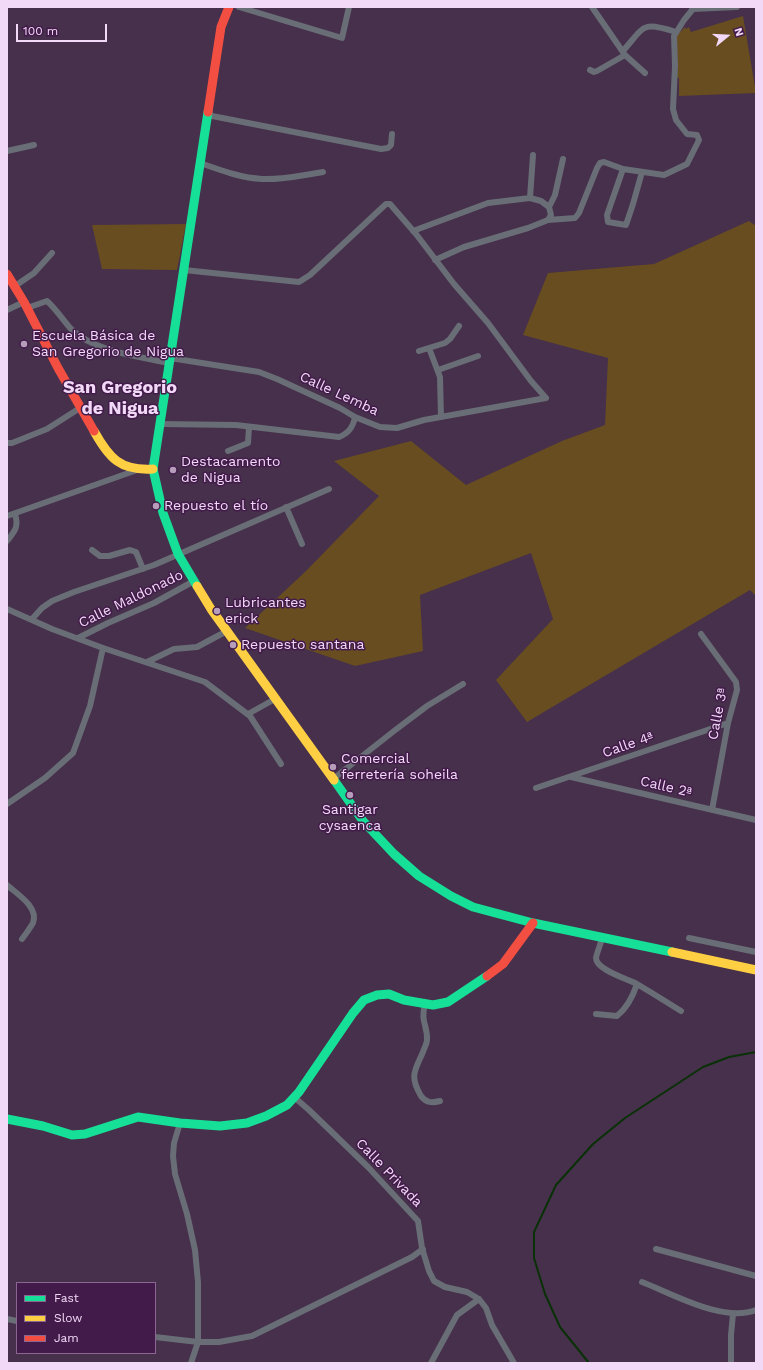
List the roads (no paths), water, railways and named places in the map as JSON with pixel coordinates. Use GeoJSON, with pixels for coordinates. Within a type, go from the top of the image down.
{"type":"FeatureCollection","features":[{"type":"Feature","properties":{"kind":"street"},"geometry":{"type":"LineString","coordinates":[[229,7],[221,27],[153,469],[163,513],[178,554],[211,609],[363,821],[419,876],[451,896],[473,907],[533,923],[756,970]]}},
{"type":"Feature","properties":{"kind":"street"},"geometry":{"type":"LineString","coordinates":[[239,7],[342,38],[349,7]]}},
{"type":"Feature","properties":{"kind":"street"},"geometry":{"type":"LineString","coordinates":[[592,7],[624,53],[645,73]]}},
{"type":"Feature","properties":{"kind":"street"},"geometry":{"type":"LineString","coordinates":[[184,270],[299,282],[310,275],[386,204],[390,204],[435,260],[464,247],[528,228],[548,220],[575,218],[579,214],[600,163],[604,162],[623,169],[664,175],[687,164],[699,140],[697,135],[687,134],[676,120],[673,109],[675,66],[674,36],[692,8],[737,7]]}},
{"type":"Feature","properties":{"kind":"street"},"geometry":{"type":"LineString","coordinates":[[590,70],[594,72],[597,71],[624,53],[642,30],[647,26],[656,26],[676,32]]}},
{"type":"Feature","properties":{"kind":"street"},"geometry":{"type":"LineString","coordinates":[[207,115],[381,149],[388,148],[391,145],[392,134]]}},
{"type":"Feature","properties":{"kind":"street"},"geometry":{"type":"LineString","coordinates":[[7,151],[34,145]]}},
{"type":"Feature","properties":{"kind":"street"},"geometry":{"type":"LineString","coordinates":[[530,198],[533,155]]}},
{"type":"Feature","properties":{"kind":"street"},"geometry":{"type":"LineString","coordinates":[[549,207],[555,195],[563,159]]}},
{"type":"Feature","properties":{"kind":"street"},"geometry":{"type":"LineString","coordinates":[[200,163],[237,175],[262,179],[284,178],[323,172]]}},
{"type":"Feature","properties":{"kind":"street"},"geometry":{"type":"LineString","coordinates":[[623,169],[607,215],[608,222],[626,225],[642,172]]}},
{"type":"Feature","properties":{"kind":"street"},"geometry":{"type":"LineString","coordinates":[[413,231],[488,203],[530,198],[541,201],[549,207],[551,215],[548,220]]}},
{"type":"Feature","properties":{"kind":"street"},"geometry":{"type":"LineString","coordinates":[[52,253],[34,274],[10,281],[26,305],[80,408],[102,446],[114,459],[126,467],[137,470]]}},
{"type":"Feature","properties":{"kind":"street","name":"Calle Lemba"},"geometry":{"type":"LineString","coordinates":[[26,305],[47,301],[72,330],[104,348],[170,361],[259,372],[340,408],[355,417],[380,427],[397,428],[424,420],[546,398],[531,382],[488,323],[435,260]]}},
{"type":"Feature","properties":{"kind":"street"},"geometry":{"type":"LineString","coordinates":[[7,310],[26,305]]}},
{"type":"Feature","properties":{"kind":"street"},"geometry":{"type":"LineString","coordinates":[[419,351],[445,343],[450,339],[459,326]]}},
{"type":"Feature","properties":{"kind":"street"},"geometry":{"type":"LineString","coordinates":[[429,348],[440,377],[441,417]]}},
{"type":"Feature","properties":{"kind":"street"},"geometry":{"type":"LineString","coordinates":[[438,370],[478,356]]}},
{"type":"Feature","properties":{"kind":"street"},"geometry":{"type":"LineString","coordinates":[[7,443],[12,443],[47,429],[80,408]]}},
{"type":"Feature","properties":{"kind":"street"},"geometry":{"type":"LineString","coordinates":[[160,424],[236,425],[339,438],[346,435],[353,427],[355,417]]}},
{"type":"Feature","properties":{"kind":"street"},"geometry":{"type":"LineString","coordinates":[[228,451],[248,443],[249,427]]}},
{"type":"Feature","properties":{"kind":"street"},"geometry":{"type":"LineString","coordinates":[[7,516],[137,470],[153,469]]}},
{"type":"Feature","properties":{"kind":"street"},"geometry":{"type":"LineString","coordinates":[[32,619],[42,608],[52,601],[143,569],[329,489]]}},
{"type":"Feature","properties":{"kind":"street"},"geometry":{"type":"LineString","coordinates":[[286,508],[302,544]]}},
{"type":"Feature","properties":{"kind":"street"},"geometry":{"type":"LineString","coordinates":[[7,540],[16,530],[17,524],[15,514]]}},
{"type":"Feature","properties":{"kind":"street"},"geometry":{"type":"LineString","coordinates":[[92,550],[100,556],[109,556],[130,550],[136,552],[143,569]]}},
{"type":"Feature","properties":{"kind":"street","name":"Calle Maldonado"},"geometry":{"type":"LineString","coordinates":[[78,638],[154,603],[194,581]]}},
{"type":"Feature","properties":{"kind":"street"},"geometry":{"type":"LineString","coordinates":[[7,609],[103,648],[205,682],[250,716],[281,764]]}},
{"type":"Feature","properties":{"kind":"street"},"geometry":{"type":"LineString","coordinates":[[146,662],[174,649],[197,648],[227,631]]}},
{"type":"Feature","properties":{"kind":"street","name":"Calle 3ª"},"geometry":{"type":"LineString","coordinates":[[701,634],[736,682],[737,690],[728,723],[712,810]]}},
{"type":"Feature","properties":{"kind":"street"},"geometry":{"type":"LineString","coordinates":[[7,795],[9,802],[45,778],[73,753],[90,706],[103,648]]}},
{"type":"Feature","properties":{"kind":"street"},"geometry":{"type":"LineString","coordinates":[[333,779],[427,706],[464,684]]}},
{"type":"Feature","properties":{"kind":"street"},"geometry":{"type":"LineString","coordinates":[[248,714],[275,699]]}},
{"type":"Feature","properties":{"kind":"street","name":"Calle 4ª"},"geometry":{"type":"LineString","coordinates":[[536,788],[728,723]]}},
{"type":"Feature","properties":{"kind":"street","name":"Calle 2ª"},"geometry":{"type":"LineString","coordinates":[[571,777],[756,820]]}},
{"type":"Feature","properties":{"kind":"street"},"geometry":{"type":"LineString","coordinates":[[7,885],[31,907],[33,912],[33,922],[22,939]]}},
{"type":"Feature","properties":{"kind":"street"},"geometry":{"type":"LineString","coordinates":[[7,1119],[43,1126],[72,1135],[85,1134],[138,1117],[180,1123],[220,1126],[247,1123],[266,1116],[287,1104],[294,1098],[353,1013],[364,1000],[377,995],[389,994],[404,1000],[425,1004],[433,1005],[448,1002],[491,974],[503,964],[533,923]]}},
{"type":"Feature","properties":{"kind":"street"},"geometry":{"type":"LineString","coordinates":[[602,937],[596,958],[597,963],[601,968],[637,984],[681,1011]]}},
{"type":"Feature","properties":{"kind":"street"},"geometry":{"type":"LineString","coordinates":[[690,938],[756,952]]}},
{"type":"Feature","properties":{"kind":"street"},"geometry":{"type":"LineString","coordinates":[[596,1014],[617,1016],[622,1013],[637,984]]}},
{"type":"Feature","properties":{"kind":"street"},"geometry":{"type":"LineString","coordinates":[[425,1004],[422,1013],[427,1042],[415,1069],[415,1082],[424,1100],[431,1103],[440,1101]]}},
{"type":"Feature","properties":{"kind":"street","name":"Calle Privada"},"geometry":{"type":"LineString","coordinates":[[294,1098],[309,1110],[368,1167],[418,1221],[423,1250],[429,1271],[434,1281],[445,1287],[467,1292],[479,1299]]}},
{"type":"Feature","properties":{"kind":"street"},"geometry":{"type":"LineString","coordinates":[[180,1123],[174,1143],[173,1156],[175,1174],[187,1214],[195,1250],[198,1282],[198,1342],[191,1363]]}},
{"type":"Feature","properties":{"kind":"street"},"geometry":{"type":"LineString","coordinates":[[656,1249],[756,1276]]}},
{"type":"Feature","properties":{"kind":"street"},"geometry":{"type":"LineString","coordinates":[[156,1337],[198,1342],[219,1342],[252,1336],[412,1257],[423,1250]]}},
{"type":"Feature","properties":{"kind":"street"},"geometry":{"type":"LineString","coordinates":[[642,1282],[701,1307],[733,1314],[748,1314],[756,1310]]}},
{"type":"Feature","properties":{"kind":"street"},"geometry":{"type":"LineString","coordinates":[[431,1363],[457,1315],[479,1299],[486,1308],[492,1325],[514,1363]]}},
{"type":"Feature","properties":{"kind":"street"},"geometry":{"type":"LineString","coordinates":[[731,1363],[733,1314]]}},
{"type":"Feature","properties":{"kind":"waterway"},"geometry":{"type":"LineString","coordinates":[[589,1363],[560,1327],[545,1294],[534,1258],[534,1232],[556,1185],[593,1144],[625,1118],[703,1067],[729,1057],[756,1052]]}},
{"type":"Feature","properties":{"kind":"place","name":"Escuela Básica de San Gregorio de Nigua"},"geometry":{"type":"Point","coordinates":[24,344]}},
{"type":"Feature","properties":{"kind":"place","name":"Destacamento de Nigua"},"geometry":{"type":"Point","coordinates":[173,470]}},
{"type":"Feature","properties":{"kind":"place","name":"Repuesto el tío"},"geometry":{"type":"Point","coordinates":[156,506]}},
{"type":"Feature","properties":{"kind":"place","name":"Lubricantes erick"},"geometry":{"type":"Point","coordinates":[217,611]}},
{"type":"Feature","properties":{"kind":"place","name":"Repuesto santana"},"geometry":{"type":"Point","coordinates":[233,645]}},
{"type":"Feature","properties":{"kind":"place","name":"Comercial ferretería soheila"},"geometry":{"type":"Point","coordinates":[333,767]}},
{"type":"Feature","properties":{"kind":"place","name":"Santigar cysaenca"},"geometry":{"type":"Point","coordinates":[350,795]}},
{"type":"Feature","properties":{"kind":"district","name":"San Gregorio de Nigua"},"geometry":{"type":"Point","coordinates":[120,398]}}]}
